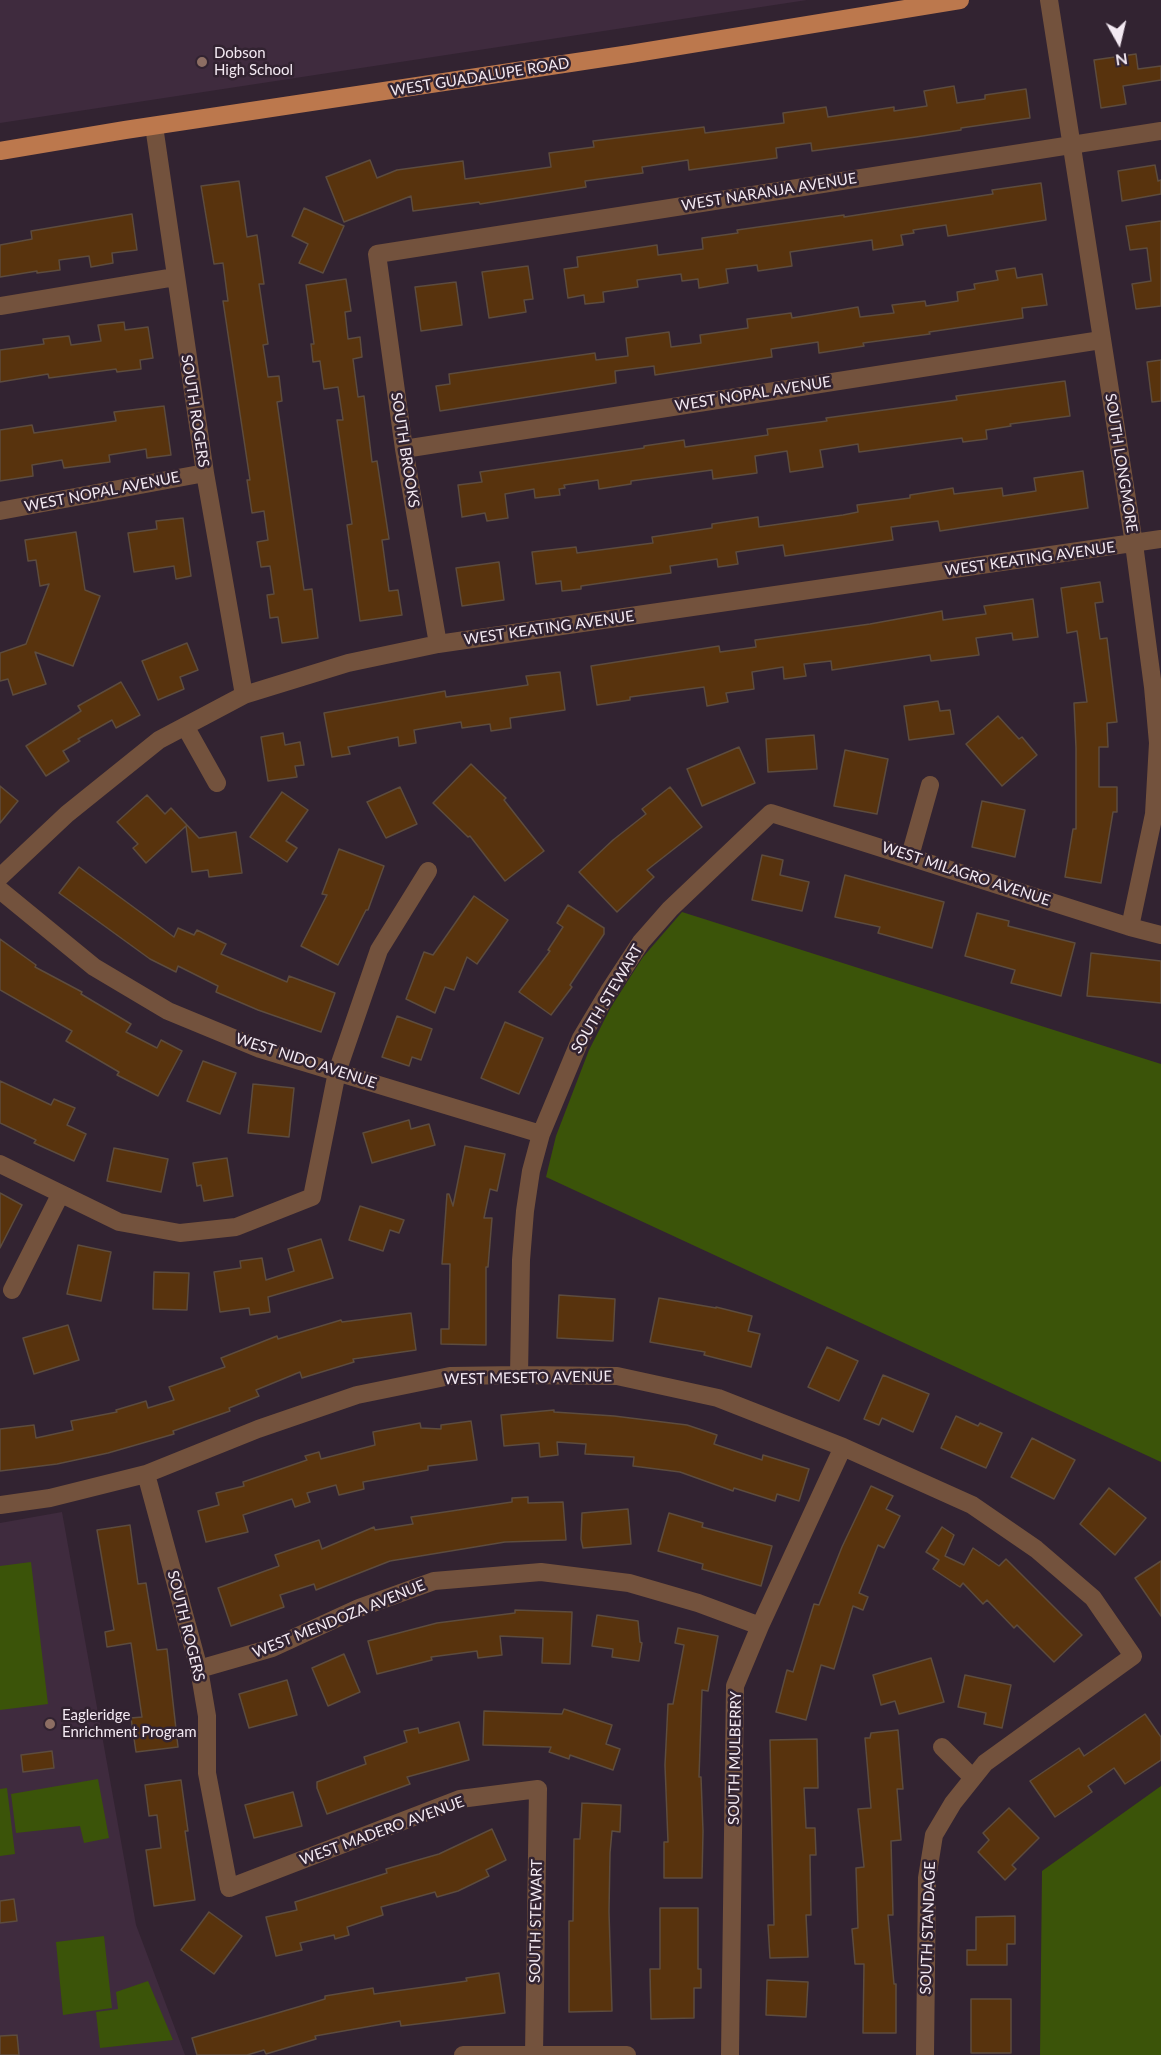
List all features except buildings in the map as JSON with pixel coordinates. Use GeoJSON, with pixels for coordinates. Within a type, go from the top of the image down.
{"type":"FeatureCollection","features":[{"type":"Feature","properties":{"kind":"main road","name":"WEST GUADALUPE ROAD"},"geometry":{"type":"LineString","coordinates":[[0,151],[630,54],[960,0]]}},
{"type":"Feature","properties":{"kind":"street","name":"SOUTH LONGMORE"},"geometry":{"type":"LineString","coordinates":[[1049,0],[1134,544],[1160,743],[1154,814],[1130,927]]}},
{"type":"Feature","properties":{"kind":"street","name":"SOUTH ROGERS"},"geometry":{"type":"LineString","coordinates":[[154,126],[205,473],[244,695]]}},
{"type":"Feature","properties":{"kind":"street","name":"WEST NARANJA AVENUE"},"geometry":{"type":"LineString","coordinates":[[377,254],[1161,131]]}},
{"type":"Feature","properties":{"kind":"street","name":"SOUTH BROOKS"},"geometry":{"type":"LineString","coordinates":[[377,254],[404,448],[438,644]]}},
{"type":"Feature","properties":{"kind":"street"},"geometry":{"type":"LineString","coordinates":[[0,306],[175,277]]}},
{"type":"Feature","properties":{"kind":"street","name":"WEST NOPAL AVENUE"},"geometry":{"type":"LineString","coordinates":[[404,448],[1101,340]]}},
{"type":"Feature","properties":{"kind":"street","name":"WEST NOPAL AVENUE"},"geometry":{"type":"LineString","coordinates":[[0,511],[205,473]]}},
{"type":"Feature","properties":{"kind":"street","name":"WEST KEATING AVENUE"},"geometry":{"type":"LineString","coordinates":[[0,877],[67,814],[159,740],[244,695],[348,663],[438,644],[1161,539]]}},
{"type":"Feature","properties":{"kind":"street"},"geometry":{"type":"LineString","coordinates":[[185,726],[217,783]]}},
{"type":"Feature","properties":{"kind":"street"},"geometry":{"type":"LineString","coordinates":[[910,856],[930,785]]}},
{"type":"Feature","properties":{"kind":"street","name":"WEST MILAGRO AVENUE"},"geometry":{"type":"LineString","coordinates":[[771,813],[1130,927],[1161,934]]}},
{"type":"Feature","properties":{"kind":"street","name":"SOUTH STEWART"},"geometry":{"type":"LineString","coordinates":[[519,1375],[520,1270],[531,1171],[541,1134],[581,1038],[641,942],[670,909],[771,813]]}},
{"type":"Feature","properties":{"kind":"street"},"geometry":{"type":"LineString","coordinates":[[0,1164],[119,1222],[180,1233],[236,1227],[312,1197],[337,1071],[379,950],[428,871]]}},
{"type":"Feature","properties":{"kind":"street","name":"WEST NIDO AVENUE"},"geometry":{"type":"LineString","coordinates":[[0,890],[94,967],[168,1011],[260,1049],[541,1134]]}},
{"type":"Feature","properties":{"kind":"street"},"geometry":{"type":"LineString","coordinates":[[12,1290],[60,1195]]}},
{"type":"Feature","properties":{"kind":"street","name":"WEST MESETO AVENUE"},"geometry":{"type":"LineString","coordinates":[[0,1505],[50,1498],[146,1474],[258,1429],[357,1395],[450,1376],[617,1376],[718,1398],[843,1448],[972,1505],[1036,1549],[1093,1598],[1133,1656]]}},
{"type":"Feature","properties":{"kind":"street","name":"SOUTH MULBERRY"},"geometry":{"type":"LineString","coordinates":[[730,2055],[735,1686],[760,1626],[843,1448]]}},
{"type":"Feature","properties":{"kind":"street","name":"SOUTH ROGERS"},"geometry":{"type":"LineString","coordinates":[[146,1474],[199,1669],[207,1716],[207,1773],[230,1888]]}},
{"type":"Feature","properties":{"kind":"street","name":"WEST MENDOZA AVENUE"},"geometry":{"type":"LineString","coordinates":[[199,1669],[272,1648],[359,1608],[434,1581],[541,1572],[629,1583],[698,1603],[760,1626]]}},
{"type":"Feature","properties":{"kind":"street","name":"SOUTH STANDAGE"},"geometry":{"type":"LineString","coordinates":[[925,2055],[927,1878],[934,1835],[952,1803],[985,1763],[1133,1656]]}},
{"type":"Feature","properties":{"kind":"street"},"geometry":{"type":"LineString","coordinates":[[942,1748],[973,1778]]}},
{"type":"Feature","properties":{"kind":"street","name":"SOUTH STEWART"},"geometry":{"type":"LineString","coordinates":[[534,2054],[538,1789]]}},
{"type":"Feature","properties":{"kind":"street","name":"WEST MADERO AVENUE"},"geometry":{"type":"LineString","coordinates":[[230,1888],[460,1799],[538,1789]]}},
{"type":"Feature","properties":{"kind":"street"},"geometry":{"type":"LineString","coordinates":[[463,2055],[627,2055]]}},
{"type":"Feature","properties":{"kind":"shaded area","name":"Dobson High School"},"geometry":{"type":"Polygon","coordinates":[[[0,0],[807,0],[0,123],[0,0]]]}},
{"type":"Feature","properties":{"kind":"shaded area","name":"Eagleridge Enrichment Program"},"geometry":{"type":"Polygon","coordinates":[[[62,1512],[136,1925],[185,2055],[0,2055],[0,1523],[62,1512]]]}},
{"type":"Feature","properties":{"kind":"green space"},"geometry":{"type":"Polygon","coordinates":[[[682,912],[1161,1064],[1161,1462],[546,1177],[556,1136],[589,1050],[611,1007],[643,957],[682,912]]]}},
{"type":"Feature","properties":{"kind":"green space"},"geometry":{"type":"Polygon","coordinates":[[[31,1562],[48,1704],[0,1710],[0,1566],[31,1562]]]}},
{"type":"Feature","properties":{"kind":"green space"},"geometry":{"type":"Polygon","coordinates":[[[98,1779],[109,1838],[84,1843],[80,1826],[16,1833],[11,1794],[98,1779]]]}},
{"type":"Feature","properties":{"kind":"green space"},"geometry":{"type":"Polygon","coordinates":[[[1161,1786],[1161,2055],[1040,2055],[1042,1871],[1161,1786]]]}},
{"type":"Feature","properties":{"kind":"green space"},"geometry":{"type":"Polygon","coordinates":[[[7,1788],[15,1854],[0,1856],[0,1789],[7,1788]]]}},
{"type":"Feature","properties":{"kind":"green space"},"geometry":{"type":"Polygon","coordinates":[[[104,1936],[112,2008],[63,2015],[56,1942],[104,1936]]]}},
{"type":"Feature","properties":{"kind":"green space"},"geometry":{"type":"Polygon","coordinates":[[[148,1981],[173,2040],[100,2048],[96,2012],[118,2009],[116,1992],[148,1981]]]}},
{"type":"Feature","properties":{"kind":"place","name":"Dobson High School"},"geometry":{"type":"Point","coordinates":[202,62]}},
{"type":"Feature","properties":{"kind":"place","name":"Eagleridge Enrichment Program"},"geometry":{"type":"Point","coordinates":[50,1724]}}]}
